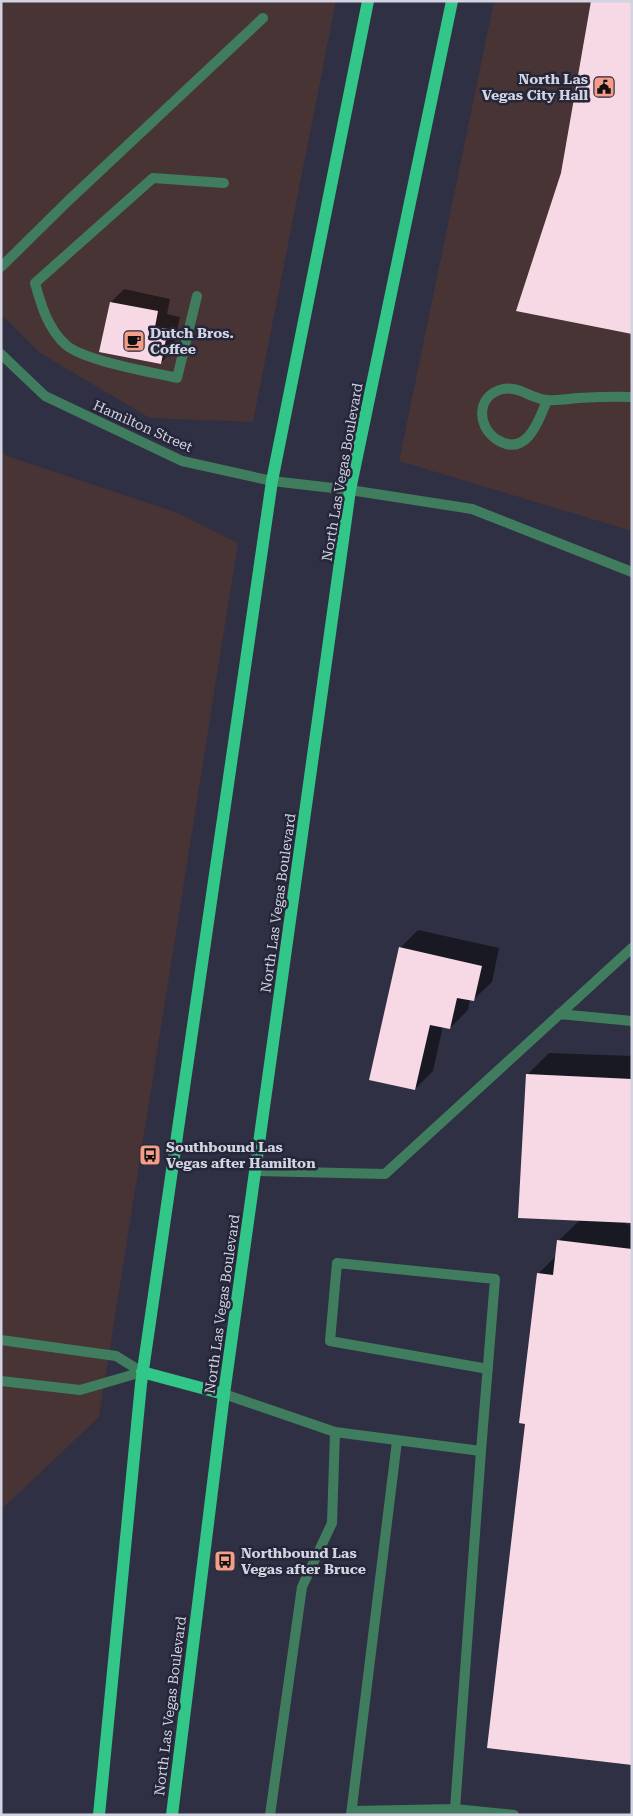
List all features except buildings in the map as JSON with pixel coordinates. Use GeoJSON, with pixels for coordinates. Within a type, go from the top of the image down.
{"type":"FeatureCollection","features":[{"type":"Feature","properties":{"kind":"main road"},"geometry":{"type":"LineString","coordinates":[[99,1815],[142,1372],[272,481],[368,1]]}},
{"type":"Feature","properties":{"kind":"main road","name":"North Las Vegas Boulevard"},"geometry":{"type":"LineString","coordinates":[[172,1815],[224,1394],[350,490],[452,1]]}},
{"type":"Feature","properties":{"kind":"main road"},"geometry":{"type":"LineString","coordinates":[[142,1372],[224,1394]]}},
{"type":"Feature","properties":{"kind":"street"},"geometry":{"type":"LineString","coordinates":[[1,267],[263,18]]}},
{"type":"Feature","properties":{"kind":"street"},"geometry":{"type":"LineString","coordinates":[[197,296],[177,378],[100,360],[66,345],[44,314],[35,283],[153,178],[224,183]]}},
{"type":"Feature","properties":{"kind":"street","name":"Hamilton Street"},"geometry":{"type":"LineString","coordinates":[[1,354],[45,396],[182,461],[272,481],[350,490],[472,509],[632,572]]}},
{"type":"Feature","properties":{"kind":"street"},"geometry":{"type":"LineString","coordinates":[[547,400],[533,434],[517,443],[501,442],[483,424],[481,418],[483,406],[497,391],[516,390],[547,400],[607,396],[632,397]]}},
{"type":"Feature","properties":{"kind":"street"},"geometry":{"type":"LineString","coordinates":[[256,1171],[385,1174],[632,948]]}},
{"type":"Feature","properties":{"kind":"street"},"geometry":{"type":"LineString","coordinates":[[559,1014],[632,1021]]}},
{"type":"Feature","properties":{"kind":"street"},"geometry":{"type":"LineString","coordinates":[[455,1809],[481,1451],[496,1279],[337,1262],[330,1341],[488,1369]]}},
{"type":"Feature","properties":{"kind":"street"},"geometry":{"type":"LineString","coordinates":[[1,1340],[116,1356],[142,1372]]}},
{"type":"Feature","properties":{"kind":"street"},"geometry":{"type":"LineString","coordinates":[[1,1381],[80,1390],[142,1372]]}},
{"type":"Feature","properties":{"kind":"street"},"geometry":{"type":"LineString","coordinates":[[224,1394],[335,1432],[481,1451]]}},
{"type":"Feature","properties":{"kind":"street"},"geometry":{"type":"LineString","coordinates":[[270,1815],[302,1587],[332,1523],[335,1432]]}},
{"type":"Feature","properties":{"kind":"street"},"geometry":{"type":"LineString","coordinates":[[397,1441],[351,1813],[455,1809],[514,1815]]}},
{"type":"Feature","properties":{"kind":"shaded area"},"geometry":{"type":"Polygon","coordinates":[[[1,1],[336,1],[253,422],[150,418],[40,353],[1,314],[1,1]]]}},
{"type":"Feature","properties":{"kind":"shaded area"},"geometry":{"type":"Polygon","coordinates":[[[494,1],[632,1],[632,531],[399,461],[494,1]]]}},
{"type":"Feature","properties":{"kind":"shaded area"},"geometry":{"type":"Polygon","coordinates":[[[1,450],[7,456],[178,513],[238,543],[99,1417],[1,1510],[1,450]]]}},
{"type":"Feature","properties":{"kind":"place","name":"North Las Vegas City Hall"},"geometry":{"type":"Point","coordinates":[604,87]}},
{"type":"Feature","properties":{"kind":"place","name":"Dutch Bros. Coffee"},"geometry":{"type":"Point","coordinates":[134,341]}},
{"type":"Feature","properties":{"kind":"place","name":"Southbound Las Vegas after Hamilton"},"geometry":{"type":"Point","coordinates":[150,1155]}},
{"type":"Feature","properties":{"kind":"place","name":"Northbound Las Vegas after Bruce"},"geometry":{"type":"Point","coordinates":[225,1561]}}]}
